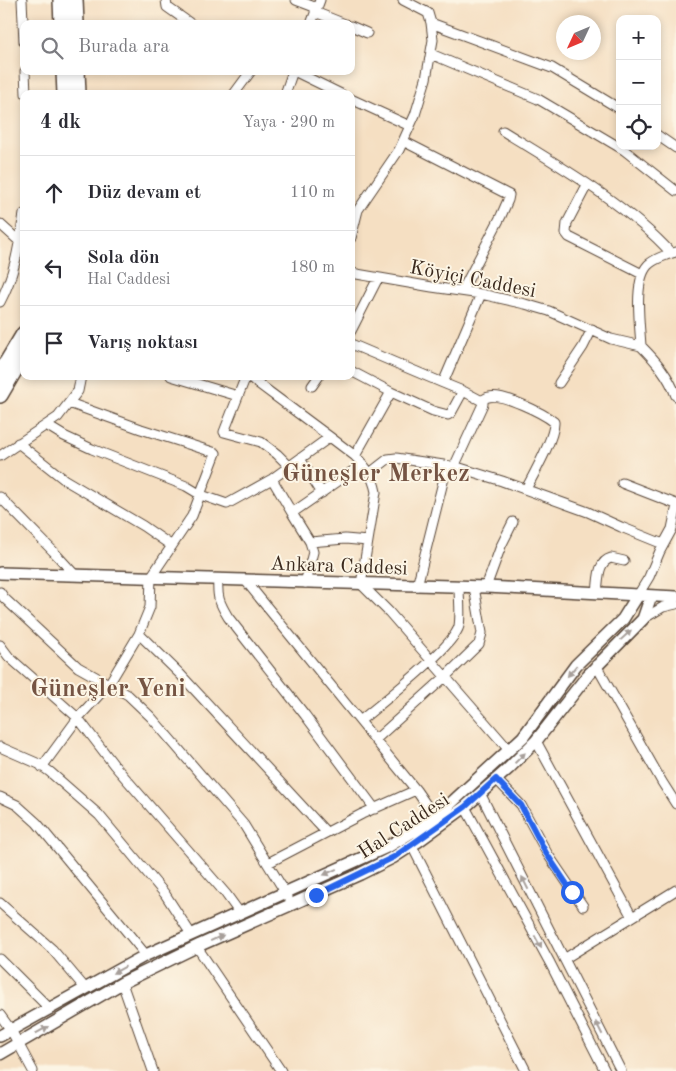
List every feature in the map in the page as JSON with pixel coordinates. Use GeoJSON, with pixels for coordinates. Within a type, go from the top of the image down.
{"type":"FeatureCollection","features":[{"type":"Feature","properties":{"kind":"highway"},"geometry":{"type":"LineString","coordinates":[[61,0],[62,20]]}},
{"type":"Feature","properties":{"kind":"highway"},"geometry":{"type":"LineString","coordinates":[[75,0],[76,20]]}},
{"type":"Feature","properties":{"kind":"highway"},"geometry":{"type":"LineString","coordinates":[[64,75],[65,90]]}},
{"type":"Feature","properties":{"kind":"highway"},"geometry":{"type":"LineString","coordinates":[[77,75],[78,90]]}},
{"type":"Feature","properties":{"kind":"highway"},"geometry":{"type":"LineString","coordinates":[[0,374],[20,341]]}},
{"type":"Feature","properties":{"kind":"highway"},"geometry":{"type":"LineString","coordinates":[[0,394],[20,361]]}},
{"type":"Feature","properties":{"kind":"street"},"geometry":{"type":"LineString","coordinates":[[22,0],[23,20]]}},
{"type":"Feature","properties":{"kind":"street"},"geometry":{"type":"LineString","coordinates":[[166,0],[167,7],[185,20]]}},
{"type":"Feature","properties":{"kind":"street"},"geometry":{"type":"LineString","coordinates":[[296,0],[317,7],[338,20]]}},
{"type":"Feature","properties":{"kind":"street"},"geometry":{"type":"LineString","coordinates":[[355,218],[358,210],[376,185],[410,126],[415,115],[431,54],[433,40],[428,13],[415,3],[403,0]]}},
{"type":"Feature","properties":{"kind":"street"},"geometry":{"type":"LineString","coordinates":[[312,20],[317,7]]}},
{"type":"Feature","properties":{"kind":"street"},"geometry":{"type":"LineString","coordinates":[[431,22],[552,68],[616,107]]}},
{"type":"Feature","properties":{"kind":"street"},"geometry":{"type":"LineString","coordinates":[[355,28],[368,33]]}},
{"type":"Feature","properties":{"kind":"street"},"geometry":{"type":"LineString","coordinates":[[431,54],[538,99],[624,150],[676,191]]}},
{"type":"Feature","properties":{"kind":"street"},"geometry":{"type":"LineString","coordinates":[[25,75],[26,90]]}},
{"type":"Feature","properties":{"kind":"street"},"geometry":{"type":"LineString","coordinates":[[237,90],[248,75]]}},
{"type":"Feature","properties":{"kind":"street"},"geometry":{"type":"LineString","coordinates":[[286,90],[292,75]]}},
{"type":"Feature","properties":{"kind":"street"},"geometry":{"type":"LineString","coordinates":[[301,75],[333,90]]}},
{"type":"Feature","properties":{"kind":"street"},"geometry":{"type":"LineString","coordinates":[[355,100],[410,126]]}},
{"type":"Feature","properties":{"kind":"street"},"geometry":{"type":"LineString","coordinates":[[503,131],[587,185],[674,252],[649,264],[642,274],[639,316],[641,346],[674,382],[676,396]]}},
{"type":"Feature","properties":{"kind":"street"},"geometry":{"type":"LineString","coordinates":[[661,137],[676,148]]}},
{"type":"Feature","properties":{"kind":"street"},"geometry":{"type":"LineString","coordinates":[[403,141],[509,194],[501,216],[462,291]]}},
{"type":"Feature","properties":{"kind":"street"},"geometry":{"type":"LineString","coordinates":[[587,185],[567,223],[566,231],[568,236],[642,274]]}},
{"type":"Feature","properties":{"kind":"street"},"geometry":{"type":"LineString","coordinates":[[0,224],[20,242],[11,278],[0,302]]}},
{"type":"Feature","properties":{"kind":"street","name":"Köyiçi Caddesi"},"geometry":{"type":"LineString","coordinates":[[355,274],[481,294],[549,311],[611,339],[641,346]]}},
{"type":"Feature","properties":{"kind":"street"},"geometry":{"type":"LineString","coordinates":[[355,323],[378,278]]}},
{"type":"Feature","properties":{"kind":"street"},"geometry":{"type":"LineString","coordinates":[[443,383],[481,294]]}},
{"type":"Feature","properties":{"kind":"street"},"geometry":{"type":"LineString","coordinates":[[559,383],[583,347],[592,329]]}},
{"type":"Feature","properties":{"kind":"street"},"geometry":{"type":"LineString","coordinates":[[355,346],[463,391],[482,401]]}},
{"type":"Feature","properties":{"kind":"street"},"geometry":{"type":"LineString","coordinates":[[355,373],[391,392],[434,411],[448,415],[463,391]]}},
{"type":"Feature","properties":{"kind":"street"},"geometry":{"type":"LineString","coordinates":[[0,456],[58,418],[78,391],[80,380]]}},
{"type":"Feature","properties":{"kind":"street"},"geometry":{"type":"LineString","coordinates":[[184,380],[238,396]]}},
{"type":"Feature","properties":{"kind":"street"},"geometry":{"type":"LineString","coordinates":[[245,380],[224,432],[261,442],[289,466]]}},
{"type":"Feature","properties":{"kind":"street"},"geometry":{"type":"LineString","coordinates":[[252,380],[355,456],[370,473],[376,492],[361,584],[389,612],[510,750]]}},
{"type":"Feature","properties":{"kind":"street"},"geometry":{"type":"LineString","coordinates":[[312,386],[316,380]]}},
{"type":"Feature","properties":{"kind":"street"},"geometry":{"type":"LineString","coordinates":[[355,456],[391,392]]}},
{"type":"Feature","properties":{"kind":"street"},"geometry":{"type":"LineString","coordinates":[[417,586],[450,466],[483,404],[482,401],[488,396],[499,396],[544,414],[554,422],[547,447],[526,489]]}},
{"type":"Feature","properties":{"kind":"street"},"geometry":{"type":"LineString","coordinates":[[42,766],[78,718],[108,684],[139,634],[150,607],[151,577],[192,516],[216,453],[69,403]]}},
{"type":"Feature","properties":{"kind":"street"},"geometry":{"type":"LineString","coordinates":[[46,425],[92,450],[227,504],[232,503],[272,479],[330,437]]}},
{"type":"Feature","properties":{"kind":"street"},"geometry":{"type":"LineString","coordinates":[[18,443],[65,480],[143,526],[172,546]]}},
{"type":"Feature","properties":{"kind":"street"},"geometry":{"type":"LineString","coordinates":[[370,473],[388,459],[396,458],[450,466],[526,489],[588,512],[663,544]]}},
{"type":"Feature","properties":{"kind":"street"},"geometry":{"type":"LineString","coordinates":[[300,459],[322,493]]}},
{"type":"Feature","properties":{"kind":"street"},"geometry":{"type":"LineString","coordinates":[[292,513],[363,464]]}},
{"type":"Feature","properties":{"kind":"street"},"geometry":{"type":"LineString","coordinates":[[272,479],[310,542],[313,552],[305,583]]}},
{"type":"Feature","properties":{"kind":"street"},"geometry":{"type":"LineString","coordinates":[[622,483],[676,504]]}},
{"type":"Feature","properties":{"kind":"street"},"geometry":{"type":"LineString","coordinates":[[0,497],[75,575]]}},
{"type":"Feature","properties":{"kind":"street"},"geometry":{"type":"LineString","coordinates":[[638,595],[649,577],[663,544],[672,529],[676,510]]}},
{"type":"Feature","properties":{"kind":"street"},"geometry":{"type":"LineString","coordinates":[[486,587],[501,546],[513,522]]}},
{"type":"Feature","properties":{"kind":"street"},"geometry":{"type":"LineString","coordinates":[[310,542],[345,539],[368,541]]}},
{"type":"Feature","properties":{"kind":"street"},"geometry":{"type":"LineString","coordinates":[[597,592],[600,566],[607,559],[612,558],[624,561]]}},
{"type":"Feature","properties":{"kind":"street","name":"Ankara Caddesi"},"geometry":{"type":"LineString","coordinates":[[0,573],[486,587],[676,597]]}},
{"type":"Feature","properties":{"kind":"street"},"geometry":{"type":"LineString","coordinates":[[649,577],[651,596]]}},
{"type":"Feature","properties":{"kind":"street"},"geometry":{"type":"LineString","coordinates":[[218,580],[217,594],[219,602],[228,617],[305,715],[375,809]]}},
{"type":"Feature","properties":{"kind":"street"},"geometry":{"type":"LineString","coordinates":[[246,580],[416,790],[434,816]]}},
{"type":"Feature","properties":{"kind":"street"},"geometry":{"type":"LineString","coordinates":[[360,721],[431,661],[454,636],[459,626],[459,587]]}},
{"type":"Feature","properties":{"kind":"street"},"geometry":{"type":"LineString","coordinates":[[375,740],[479,644],[482,633],[474,587]]}},
{"type":"Feature","properties":{"kind":"street"},"geometry":{"type":"LineString","coordinates":[[0,592],[4,598],[78,667],[128,695],[151,717],[244,825],[286,892],[291,906]]}},
{"type":"Feature","properties":{"kind":"street","name":"Hal Caddesi"},"geometry":{"type":"LineString","coordinates":[[0,1036],[146,955],[389,846],[434,816],[449,805],[523,737],[558,687],[576,665],[623,619],[638,595]]}},
{"type":"Feature","properties":{"kind":"street","name":"Hal Caddesi"},"geometry":{"type":"LineString","coordinates":[[0,1054],[122,983],[197,947],[360,874],[412,846],[465,807],[536,741],[570,696],[596,666],[643,618],[651,596]]}},
{"type":"Feature","properties":{"kind":"street"},"geometry":{"type":"LineString","coordinates":[[643,618],[663,607],[676,604]]}},
{"type":"Feature","properties":{"kind":"street"},"geometry":{"type":"LineString","coordinates":[[139,634],[180,674],[326,832]]}},
{"type":"Feature","properties":{"kind":"street"},"geometry":{"type":"LineString","coordinates":[[0,645],[10,657],[78,718],[114,765],[226,894],[239,912]]}},
{"type":"Feature","properties":{"kind":"street"},"geometry":{"type":"LineString","coordinates":[[596,666],[676,804]]}},
{"type":"Feature","properties":{"kind":"street"},"geometry":{"type":"LineString","coordinates":[[536,741],[632,917]]}},
{"type":"Feature","properties":{"kind":"street"},"geometry":{"type":"LineString","coordinates":[[0,746],[42,766],[99,815],[165,894],[192,934]]}},
{"type":"Feature","properties":{"kind":"street"},"geometry":{"type":"LineString","coordinates":[[496,779],[521,805],[546,853],[583,906]]}},
{"type":"Feature","properties":{"kind":"street"},"geometry":{"type":"LineString","coordinates":[[268,863],[326,832],[416,790]]}},
{"type":"Feature","properties":{"kind":"street"},"geometry":{"type":"LineString","coordinates":[[480,793],[621,1071]]}},
{"type":"Feature","properties":{"kind":"street"},"geometry":{"type":"LineString","coordinates":[[0,797],[17,805],[37,823],[146,955]]}},
{"type":"Feature","properties":{"kind":"street"},"geometry":{"type":"LineString","coordinates":[[465,807],[550,963],[605,1071]]}},
{"type":"Feature","properties":{"kind":"street"},"geometry":{"type":"LineString","coordinates":[[412,846],[526,1071]]}},
{"type":"Feature","properties":{"kind":"street"},"geometry":{"type":"LineString","coordinates":[[564,959],[676,890]]}},
{"type":"Feature","properties":{"kind":"street"},"geometry":{"type":"LineString","coordinates":[[0,903],[52,949],[85,988]]}},
{"type":"Feature","properties":{"kind":"street"},"geometry":{"type":"LineString","coordinates":[[197,947],[282,1071]]}},
{"type":"Feature","properties":{"kind":"street"},"geometry":{"type":"LineString","coordinates":[[0,959],[50,1009]]}},
{"type":"Feature","properties":{"kind":"street"},"geometry":{"type":"LineString","coordinates":[[122,983],[153,1071]]}},
{"type":"Feature","properties":{"kind":"street"},"geometry":{"type":"LineString","coordinates":[[0,1015],[11,1030],[33,1071]]}},
{"type":"Feature","properties":{"kind":"district","name":"Güneşler Merkez"},"geometry":{"type":"Point","coordinates":[376,472]}},
{"type":"Feature","properties":{"kind":"district","name":"Güneşler Yeni"},"geometry":{"type":"Point","coordinates":[108,687]}},
{"type":"Feature","properties":{"kind":"route"},"geometry":{"type":"LineString","coordinates":[[316,895],[394,857],[465,807],[496,779],[521,805],[546,853],[572,892]]}}]}
